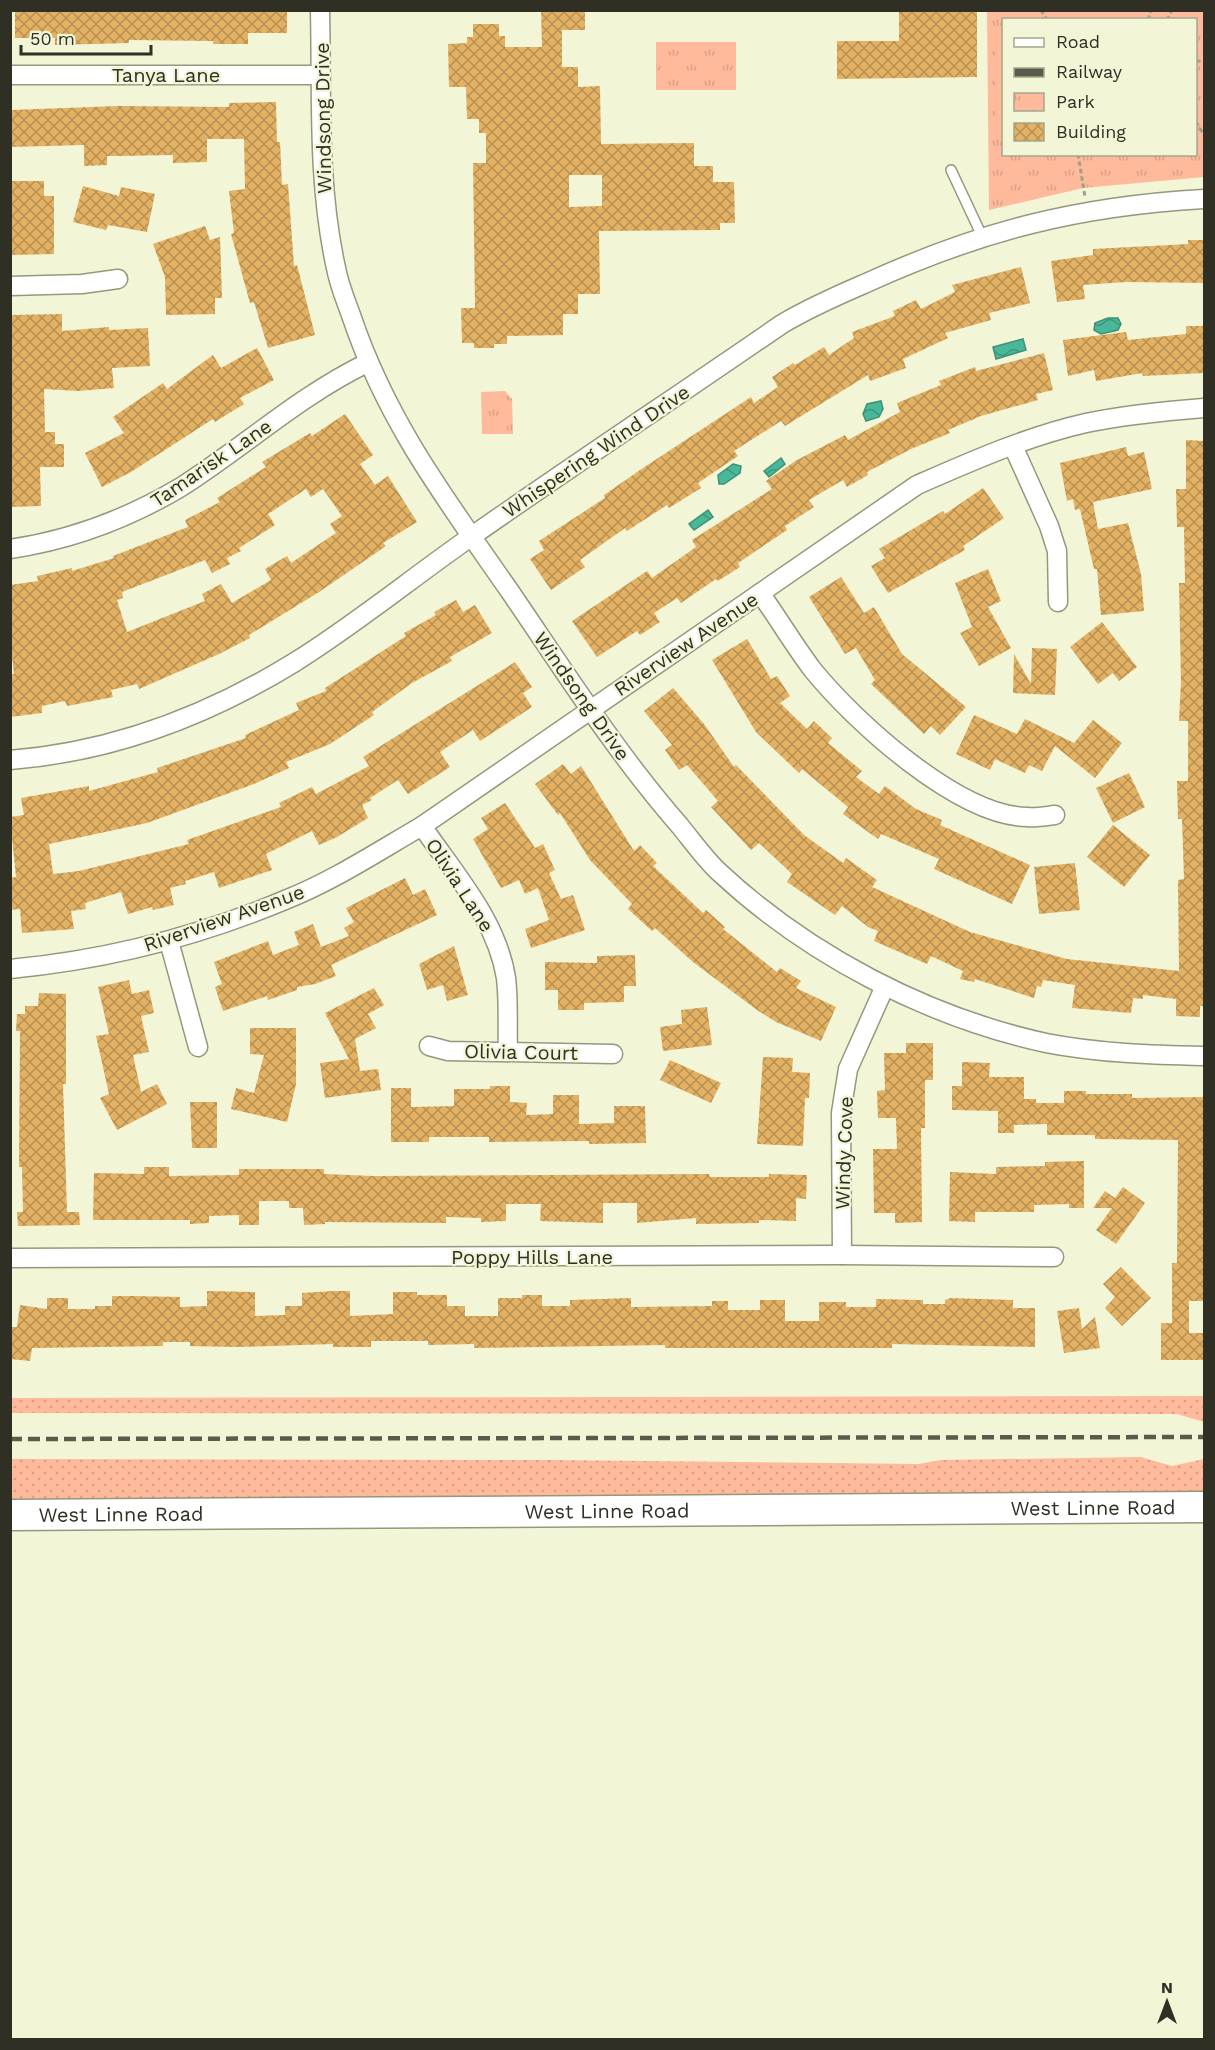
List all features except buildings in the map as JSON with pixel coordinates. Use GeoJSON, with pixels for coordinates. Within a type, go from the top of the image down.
{"type":"FeatureCollection","features":[{"type":"Feature","properties":{"kind":"main road","name":"West Linne Road"},"geometry":{"type":"LineString","coordinates":[[10,1515],[1204,1507]]}},
{"type":"Feature","properties":{"kind":"street","name":"Windsong Drive"},"geometry":{"type":"LineString","coordinates":[[320,10],[320,141],[323,191],[336,270],[367,363],[406,440],[643,784],[718,871],[786,927],[885,986],[936,1008],[1014,1035],[1049,1043],[1088,1049],[1204,1056]]}},
{"type":"Feature","properties":{"kind":"street","name":"Tanya Lane"},"geometry":{"type":"LineString","coordinates":[[10,75],[321,75]]}},
{"type":"Feature","properties":{"kind":"street","name":"Whispering Wind Drive"},"geometry":{"type":"LineString","coordinates":[[10,760],[108,744],[157,729],[218,704],[295,662],[471,536],[782,324],[818,303],[926,255],[982,237],[1087,210],[1145,202],[1204,199]]}},
{"type":"Feature","properties":{"kind":"street"},"geometry":{"type":"LineString","coordinates":[[10,286],[82,284],[118,279]]}},
{"type":"Feature","properties":{"kind":"street","name":"Tamarisk Lane"},"geometry":{"type":"LineString","coordinates":[[10,549],[67,537],[114,521],[148,505],[182,486],[330,381],[367,363]]}},
{"type":"Feature","properties":{"kind":"street","name":"Riverview Avenue"},"geometry":{"type":"LineString","coordinates":[[10,969],[57,964],[169,941],[285,900],[352,867],[422,826],[917,485],[1013,446],[1084,424],[1144,413],[1204,408]]}},
{"type":"Feature","properties":{"kind":"street"},"geometry":{"type":"LineString","coordinates":[[1013,446],[1049,526],[1057,551],[1059,602]]}},
{"type":"Feature","properties":{"kind":"street"},"geometry":{"type":"LineString","coordinates":[[760,593],[813,669],[856,717],[929,776],[1001,812],[1026,818],[1055,815]]}},
{"type":"Feature","properties":{"kind":"street","name":"Olivia Lane"},"geometry":{"type":"LineString","coordinates":[[422,826],[483,915],[497,945],[506,978],[508,1052]]}},
{"type":"Feature","properties":{"kind":"street"},"geometry":{"type":"LineString","coordinates":[[169,941],[198,1047]]}},
{"type":"Feature","properties":{"kind":"street","name":"Windy Cove"},"geometry":{"type":"LineString","coordinates":[[842,1255],[841,1113],[848,1069],[885,986]]}},
{"type":"Feature","properties":{"kind":"street","name":"Olivia Court"},"geometry":{"type":"LineString","coordinates":[[429,1046],[448,1051],[613,1054]]}},
{"type":"Feature","properties":{"kind":"street","name":"Poppy Hills Lane"},"geometry":{"type":"LineString","coordinates":[[10,1258],[842,1255],[1054,1257]]}},
{"type":"Feature","properties":{"kind":"lane"},"geometry":{"type":"LineString","coordinates":[[951,170],[982,237]]}},
{"type":"Feature","properties":{"kind":"path"},"geometry":{"type":"LineString","coordinates":[[1078,156],[1087,210]]}},
{"type":"Feature","properties":{"kind":"green space"},"geometry":{"type":"Polygon","coordinates":[[[987,11],[1204,11],[1204,177],[1083,188],[989,210],[987,11]]]}},
{"type":"Feature","properties":{"kind":"green space"},"geometry":{"type":"Polygon","coordinates":[[[997,40],[1002,40],[1002,139],[997,139],[997,40]]]}},
{"type":"Feature","properties":{"kind":"green space"},"geometry":{"type":"Polygon","coordinates":[[[656,42],[736,42],[736,90],[656,90],[656,42]]]}},
{"type":"Feature","properties":{"kind":"green space"},"geometry":{"type":"Polygon","coordinates":[[[505,391],[512,399],[513,434],[482,434],[481,392],[505,391]]]}},
{"type":"Feature","properties":{"kind":"green space"},"geometry":{"type":"Polygon","coordinates":[[[1204,1396],[1204,1422],[1177,1414],[10,1413],[11,1398],[1204,1396]]]}},
{"type":"Feature","properties":{"kind":"green space"},"geometry":{"type":"Polygon","coordinates":[[[1141,1457],[1172,1466],[1204,1459],[1204,1497],[11,1506],[10,1459],[549,1460],[919,1464],[941,1460],[1141,1457]]]}},
{"type":"Feature","properties":{"kind":"water"},"geometry":{"type":"Polygon","coordinates":[[[1108,318],[1118,318],[1121,324],[1118,330],[1101,334],[1094,330],[1095,323],[1108,318]]]}},
{"type":"Feature","properties":{"kind":"water"},"geometry":{"type":"Polygon","coordinates":[[[1023,339],[1026,350],[996,359],[993,347],[1023,339]]]}},
{"type":"Feature","properties":{"kind":"water"},"geometry":{"type":"Polygon","coordinates":[[[881,401],[883,409],[879,417],[866,421],[863,414],[867,404],[881,401]]]}},
{"type":"Feature","properties":{"kind":"water"},"geometry":{"type":"Polygon","coordinates":[[[781,458],[785,464],[769,477],[764,471],[781,458]]]}},
{"type":"Feature","properties":{"kind":"water"},"geometry":{"type":"Polygon","coordinates":[[[733,464],[741,466],[740,473],[724,484],[719,484],[718,475],[733,464]]]}},
{"type":"Feature","properties":{"kind":"water"},"geometry":{"type":"Polygon","coordinates":[[[708,510],[713,517],[694,530],[689,524],[708,510]]]}},
{"type":"Feature","properties":{"kind":"railway"},"geometry":{"type":"LineString","coordinates":[[10,1439],[1204,1437]]}}]}
